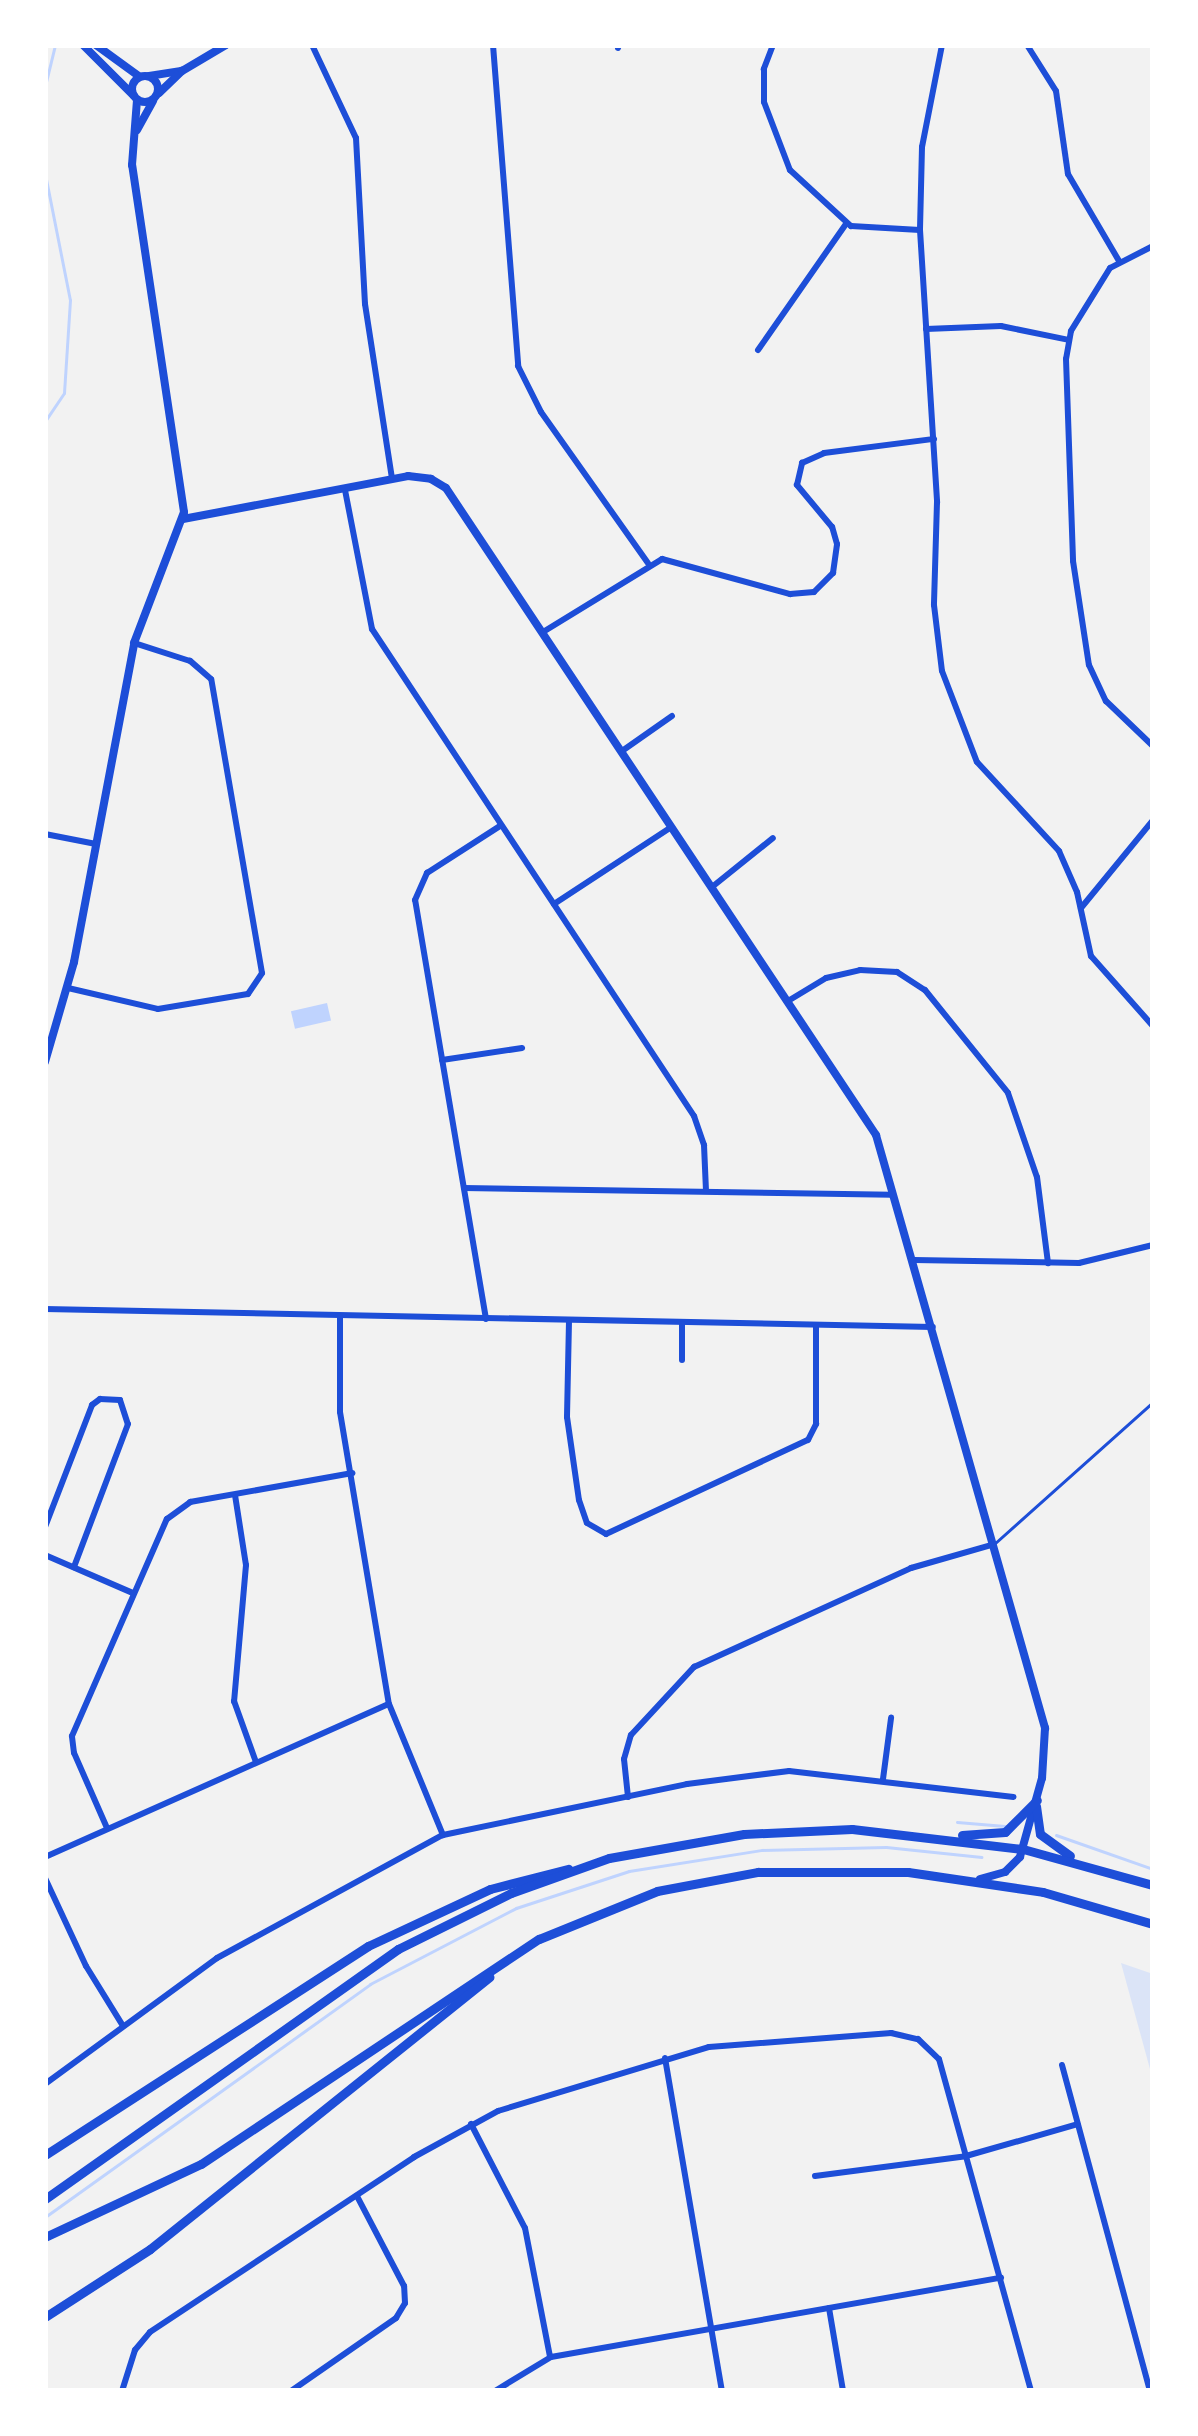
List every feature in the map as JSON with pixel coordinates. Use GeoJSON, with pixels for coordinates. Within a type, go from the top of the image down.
{"type":"FeatureCollection","features":[{"type":"Feature","properties":{"kind":"main road"},"geometry":{"type":"LineString","coordinates":[[939,1836],[1005,1832],[1036,1803]]}},
{"type":"Feature","properties":{"kind":"main road"},"geometry":{"type":"LineString","coordinates":[[1036,1803],[1040,1834],[1074,1860]]}},
{"type":"Feature","properties":{"kind":"main road"},"geometry":{"type":"LineString","coordinates":[[45,2199],[348,1979],[448,1921],[579,1869],[643,1850],[744,1834],[852,1829],[1023,1849],[1153,1885]]}},
{"type":"Feature","properties":{"kind":"main road"},"geometry":{"type":"LineString","coordinates":[[45,2155],[368,1946],[490,1889],[551,1871],[579,1869]]}},
{"type":"Feature","properties":{"kind":"main road"},"geometry":{"type":"LineString","coordinates":[[45,2236],[201,2164],[511,1958],[606,1908],[705,1879],[830,1869],[980,1879],[1074,1899],[1153,1924]]}},
{"type":"Feature","properties":{"kind":"main road"},"geometry":{"type":"LineString","coordinates":[[45,2317],[150,2249],[511,1958]]}},
{"type":"Feature","properties":{"kind":"street"},"geometry":{"type":"LineString","coordinates":[[83,45],[135,98],[156,97]]}},
{"type":"Feature","properties":{"kind":"street"},"geometry":{"type":"LineString","coordinates":[[97,45],[145,77],[156,97]]}},
{"type":"Feature","properties":{"kind":"street"},"geometry":{"type":"LineString","coordinates":[[136,131],[156,97],[182,71],[226,45]]}},
{"type":"Feature","properties":{"kind":"street"},"geometry":{"type":"LineString","coordinates":[[312,45],[356,138],[365,304],[392,479]]}},
{"type":"Feature","properties":{"kind":"street"},"geometry":{"type":"LineString","coordinates":[[493,45],[518,366],[541,412],[649,563]]}},
{"type":"Feature","properties":{"kind":"street"},"geometry":{"type":"LineString","coordinates":[[773,45],[763,95],[776,144],[794,176],[846,224],[865,230],[920,230]]}},
{"type":"Feature","properties":{"kind":"street"},"geometry":{"type":"LineString","coordinates":[[942,45],[922,147],[920,230],[934,439],[934,605],[947,690],[976,762],[1051,838],[1081,908],[1091,956],[1153,1025]]}},
{"type":"Feature","properties":{"kind":"street"},"geometry":{"type":"LineString","coordinates":[[1027,45],[1056,92],[1068,174],[1119,260]]}},
{"type":"Feature","properties":{"kind":"street"},"geometry":{"type":"LineString","coordinates":[[45,1062],[68,988],[134,643],[183,519],[132,165],[133,85],[145,77],[182,71]]}},
{"type":"Feature","properties":{"kind":"street"},"geometry":{"type":"LineString","coordinates":[[758,350],[846,224]]}},
{"type":"Feature","properties":{"kind":"street"},"geometry":{"type":"LineString","coordinates":[[1153,246],[1119,260],[1080,314],[1069,340],[1073,561],[1089,665],[1106,701],[1153,746]]}},
{"type":"Feature","properties":{"kind":"street"},"geometry":{"type":"LineString","coordinates":[[926,329],[1001,326],[1069,340]]}},
{"type":"Feature","properties":{"kind":"street"},"geometry":{"type":"LineString","coordinates":[[543,632],[649,563],[675,559],[790,594],[814,592],[832,573],[836,536],[797,485],[802,463],[824,453],[934,439]]}},
{"type":"Feature","properties":{"kind":"street"},"geometry":{"type":"LineString","coordinates":[[183,519],[392,479],[431,478],[451,494],[876,1135],[1045,1728],[1036,1803],[1023,1849],[1005,1872],[980,1879]]}},
{"type":"Feature","properties":{"kind":"street"},"geometry":{"type":"LineString","coordinates":[[345,490],[372,629],[699,1125],[706,1191]]}},
{"type":"Feature","properties":{"kind":"street"},"geometry":{"type":"LineString","coordinates":[[68,988],[158,1009],[248,994],[262,973],[211,679],[190,661],[134,643]]}},
{"type":"Feature","properties":{"kind":"street"},"geometry":{"type":"LineString","coordinates":[[622,751],[672,716]]}},
{"type":"Feature","properties":{"kind":"street"},"geometry":{"type":"LineString","coordinates":[[1081,908],[1153,820]]}},
{"type":"Feature","properties":{"kind":"street"},"geometry":{"type":"LineString","coordinates":[[486,1319],[416,892],[427,873],[501,825]]}},
{"type":"Feature","properties":{"kind":"street"},"geometry":{"type":"LineString","coordinates":[[554,904],[672,826]]}},
{"type":"Feature","properties":{"kind":"street"},"geometry":{"type":"LineString","coordinates":[[45,834],[96,844]]}},
{"type":"Feature","properties":{"kind":"street"},"geometry":{"type":"LineString","coordinates":[[712,887],[773,838]]}},
{"type":"Feature","properties":{"kind":"street"},"geometry":{"type":"LineString","coordinates":[[788,1001],[826,978],[860,970],[905,975],[925,990],[1008,1093],[1036,1177],[1048,1263]]}},
{"type":"Feature","properties":{"kind":"street"},"geometry":{"type":"LineString","coordinates":[[442,1060],[522,1048]]}},
{"type":"Feature","properties":{"kind":"street"},"geometry":{"type":"LineString","coordinates":[[464,1188],[896,1195]]}},
{"type":"Feature","properties":{"kind":"street"},"geometry":{"type":"LineString","coordinates":[[914,1260],[1093,1262],[1153,1245]]}},
{"type":"Feature","properties":{"kind":"street"},"geometry":{"type":"LineString","coordinates":[[45,1309],[933,1328]]}},
{"type":"Feature","properties":{"kind":"street"},"geometry":{"type":"LineString","coordinates":[[340,1316],[338,1403],[389,1703],[443,1835]]}},
{"type":"Feature","properties":{"kind":"street"},"geometry":{"type":"LineString","coordinates":[[569,1321],[567,1417],[580,1500],[587,1523],[606,1534],[808,1440],[816,1424],[816,1327]]}},
{"type":"Feature","properties":{"kind":"street"},"geometry":{"type":"LineString","coordinates":[[682,1324],[682,1360]]}},
{"type":"Feature","properties":{"kind":"street"},"geometry":{"type":"LineString","coordinates":[[45,1528],[92,1405],[100,1399],[120,1400],[128,1424],[74,1568]]}},
{"type":"Feature","properties":{"kind":"street"},"geometry":{"type":"LineString","coordinates":[[107,1828],[74,1754],[72,1736],[171,1514],[190,1502],[352,1473]]}},
{"type":"Feature","properties":{"kind":"street"},"geometry":{"type":"LineString","coordinates":[[235,1494],[246,1565],[234,1701],[256,1762]]}},
{"type":"Feature","properties":{"kind":"street"},"geometry":{"type":"LineString","coordinates":[[628,1797],[624,1759],[632,1735],[694,1666],[911,1568],[992,1545]]}},
{"type":"Feature","properties":{"kind":"street"},"geometry":{"type":"LineString","coordinates":[[45,1555],[133,1593]]}},
{"type":"Feature","properties":{"kind":"street"},"geometry":{"type":"LineString","coordinates":[[45,1857],[389,1703]]}},
{"type":"Feature","properties":{"kind":"street"},"geometry":{"type":"LineString","coordinates":[[883,1778],[891,1718]]}},
{"type":"Feature","properties":{"kind":"street"},"geometry":{"type":"LineString","coordinates":[[45,2084],[217,1958],[443,1835],[628,1797],[789,1771],[883,1778],[1012,1797]]}},
{"type":"Feature","properties":{"kind":"street"},"geometry":{"type":"LineString","coordinates":[[45,1878],[86,1966],[123,2026]]}},
{"type":"Feature","properties":{"kind":"street"},"geometry":{"type":"LineString","coordinates":[[122,2391],[135,2350],[150,2332],[471,2124],[535,2096],[665,2058],[751,2042],[910,2035],[939,2059],[1031,2391]]}},
{"type":"Feature","properties":{"kind":"street"},"geometry":{"type":"LineString","coordinates":[[665,2058],[722,2391]]}},
{"type":"Feature","properties":{"kind":"street"},"geometry":{"type":"LineString","coordinates":[[1062,2066],[1150,2391]]}},
{"type":"Feature","properties":{"kind":"street"},"geometry":{"type":"LineString","coordinates":[[814,2176],[966,2156],[1078,2123]]}},
{"type":"Feature","properties":{"kind":"street"},"geometry":{"type":"LineString","coordinates":[[471,2124],[525,2228],[550,2357]]}},
{"type":"Feature","properties":{"kind":"street"},"geometry":{"type":"LineString","coordinates":[[291,2391],[396,2318],[405,2303],[404,2286],[357,2196]]}},
{"type":"Feature","properties":{"kind":"street"},"geometry":{"type":"LineString","coordinates":[[495,2391],[550,2357],[1001,2278]]}},
{"type":"Feature","properties":{"kind":"street"},"geometry":{"type":"LineString","coordinates":[[829,2308],[843,2391]]}},
{"type":"Feature","properties":{"kind":"lane"},"geometry":{"type":"LineString","coordinates":[[992,1545],[1153,1402]]}},
{"type":"Feature","properties":{"kind":"shaded area"},"geometry":{"type":"Polygon","coordinates":[[[1121,1963],[1153,1974],[1153,2080],[1121,1963]]]}},
{"type":"Feature","properties":{"kind":"water"},"geometry":{"type":"Polygon","coordinates":[[[327,1003],[331,1021],[295,1029],[291,1011],[327,1003]]]}},
{"type":"Feature","properties":{"kind":"waterway"},"geometry":{"type":"LineString","coordinates":[[45,86],[55,45]]}},
{"type":"Feature","properties":{"kind":"waterway"},"geometry":{"type":"LineString","coordinates":[[45,174],[70,300],[64,393],[45,421]]}},
{"type":"Feature","properties":{"kind":"waterway"},"geometry":{"type":"LineString","coordinates":[[957,1822],[1005,1826]]}},
{"type":"Feature","properties":{"kind":"waterway"},"geometry":{"type":"LineString","coordinates":[[1056,1835],[1153,1869]]}},
{"type":"Feature","properties":{"kind":"waterway"},"geometry":{"type":"LineString","coordinates":[[45,2217],[370,1984],[516,1908],[629,1871],[762,1850],[886,1847],[981,1857]]}}]}
